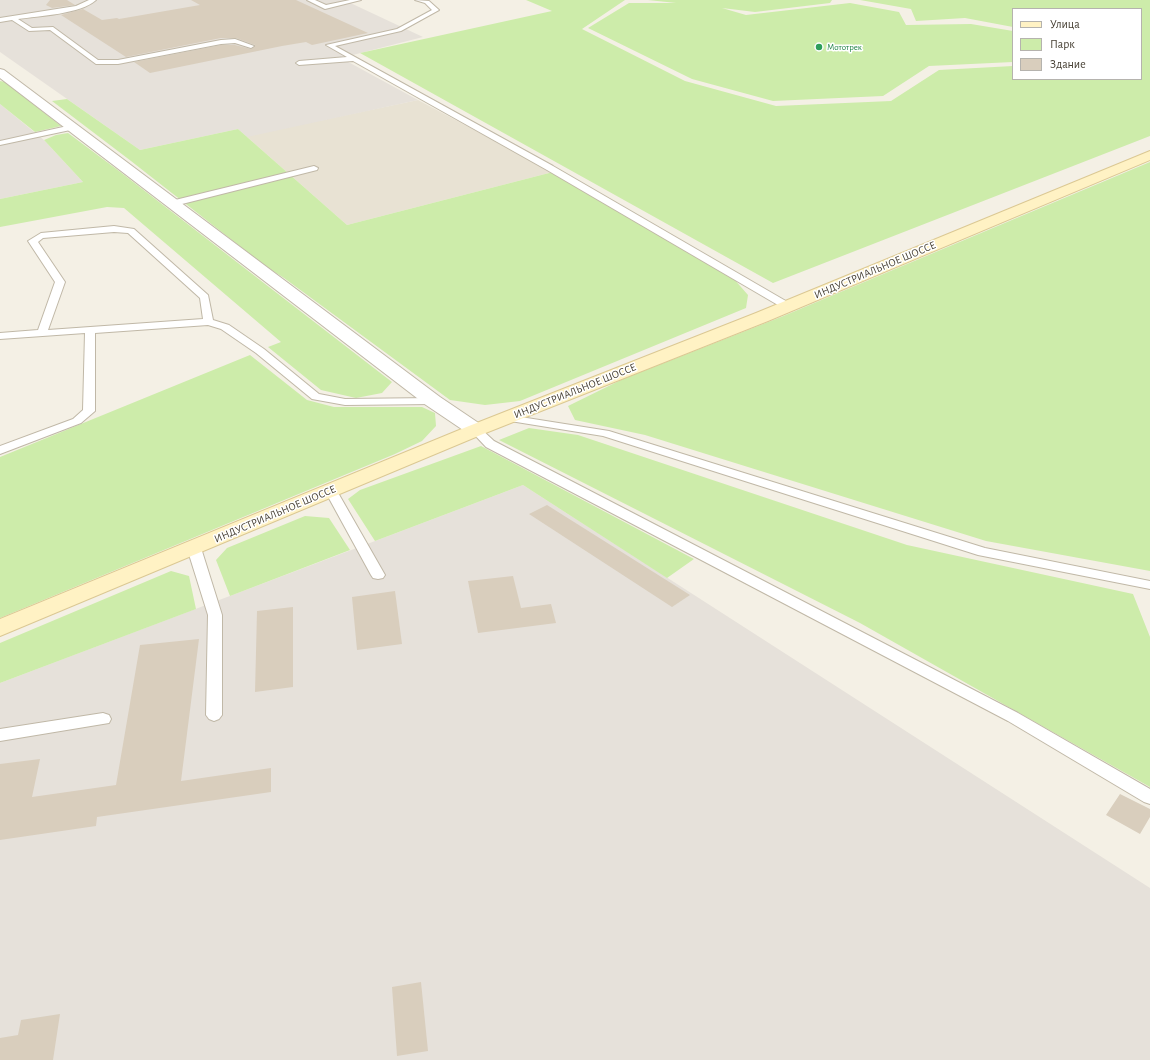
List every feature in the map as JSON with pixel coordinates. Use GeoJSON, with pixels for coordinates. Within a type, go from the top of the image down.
{"type":"FeatureCollection","features":[{"type":"Feature","properties":{"kind":"main road","name":"ИНДУСТРИАЛЬНОЕ ШОССЕ"},"geometry":{"type":"LineString","coordinates":[[0,628],[476,430],[787,306],[1150,155]]}},
{"type":"Feature","properties":{"kind":"street"},"geometry":{"type":"LineString","coordinates":[[2,75],[174,203],[433,401],[476,430]]}},
{"type":"Feature","properties":{"kind":"lane"},"geometry":{"type":"LineString","coordinates":[[0,20],[78,8],[85,6],[93,0]]}},
{"type":"Feature","properties":{"kind":"lane"},"geometry":{"type":"LineString","coordinates":[[310,0],[325,7],[358,0]]}},
{"type":"Feature","properties":{"kind":"lane"},"geometry":{"type":"LineString","coordinates":[[418,0],[427,2],[436,10],[399,30],[329,45],[550,168],[787,306]]}},
{"type":"Feature","properties":{"kind":"lane"},"geometry":{"type":"LineString","coordinates":[[13,18],[31,30],[51,28],[96,62],[118,62],[221,42],[235,41],[252,46]]}},
{"type":"Feature","properties":{"kind":"lane"},"geometry":{"type":"LineString","coordinates":[[299,63],[352,59]]}},
{"type":"Feature","properties":{"kind":"lane"},"geometry":{"type":"LineString","coordinates":[[0,143],[72,126]]}},
{"type":"Feature","properties":{"kind":"lane"},"geometry":{"type":"LineString","coordinates":[[174,203],[314,168]]}},
{"type":"Feature","properties":{"kind":"lane"},"geometry":{"type":"LineString","coordinates":[[42,333],[60,282],[33,241],[41,236],[114,229],[131,231],[206,297],[208,322]]}},
{"type":"Feature","properties":{"kind":"lane"},"geometry":{"type":"LineString","coordinates":[[0,336],[208,322],[225,327],[260,351],[316,397],[345,402],[433,401]]}},
{"type":"Feature","properties":{"kind":"lane"},"geometry":{"type":"LineString","coordinates":[[0,450],[77,421],[89,411],[90,330]]}},
{"type":"Feature","properties":{"kind":"lane"},"geometry":{"type":"LineString","coordinates":[[508,418],[605,433],[983,552],[1150,586]]}},
{"type":"Feature","properties":{"kind":"lane"},"geometry":{"type":"LineString","coordinates":[[476,430],[490,444],[1013,717],[1150,797]]}},
{"type":"Feature","properties":{"kind":"lane"},"geometry":{"type":"LineString","coordinates":[[331,491],[378,575]]}},
{"type":"Feature","properties":{"kind":"lane"},"geometry":{"type":"LineString","coordinates":[[194,548],[215,615],[214,716]]}},
{"type":"Feature","properties":{"kind":"lane"},"geometry":{"type":"LineString","coordinates":[[0,736],[103,719]]}},
{"type":"Feature","properties":{"kind":"shaded area"},"geometry":{"type":"Polygon","coordinates":[[[0,0],[344,0],[423,37],[341,58],[418,100],[247,137],[238,129],[140,150],[0,52],[0,0]]]}},
{"type":"Feature","properties":{"kind":"shaded area"},"geometry":{"type":"Polygon","coordinates":[[[418,100],[553,172],[347,225],[246,136],[418,100]]]}},
{"type":"Feature","properties":{"kind":"shaded area"},"geometry":{"type":"Polygon","coordinates":[[[0,104],[44,140],[83,182],[0,199],[0,104]]]}},
{"type":"Feature","properties":{"kind":"shaded area"},"geometry":{"type":"Polygon","coordinates":[[[523,485],[1150,888],[1150,1060],[0,1060],[0,683],[523,485]]]}},
{"type":"Feature","properties":{"kind":"green space"},"geometry":{"type":"Polygon","coordinates":[[[526,0],[625,0],[582,29],[685,81],[776,106],[891,101],[939,70],[1012,66],[1012,80],[1142,80],[1142,8],[1012,8],[1012,27],[965,18],[916,21],[911,9],[860,0],[1150,0],[1150,136],[773,283],[360,53],[552,11],[526,0]]]}},
{"type":"Feature","properties":{"kind":"green space","name":"Мототрек"},"geometry":{"type":"Polygon","coordinates":[[[648,0],[832,0],[830,3],[755,12],[722,8],[746,15],[850,3],[899,12],[906,25],[971,24],[1012,31],[1012,62],[929,66],[883,96],[773,101],[692,79],[588,28],[629,3],[676,3],[648,0]]]}},
{"type":"Feature","properties":{"kind":"green space"},"geometry":{"type":"Polygon","coordinates":[[[0,81],[5,82],[61,126],[35,132],[0,104],[0,81]]]}},
{"type":"Feature","properties":{"kind":"green space"},"geometry":{"type":"Polygon","coordinates":[[[67,99],[140,150],[238,129],[347,225],[553,172],[734,279],[748,295],[746,308],[520,401],[485,405],[450,400],[284,278],[265,266],[52,101],[67,99]]]}},
{"type":"Feature","properties":{"kind":"green space"},"geometry":{"type":"Polygon","coordinates":[[[68,133],[392,382],[382,393],[356,398],[321,390],[268,347],[281,342],[124,208],[107,207],[0,227],[0,199],[83,182],[44,140],[56,135],[68,133]]]}},
{"type":"Feature","properties":{"kind":"green space"},"geometry":{"type":"Polygon","coordinates":[[[1150,162],[1150,571],[986,541],[645,435],[575,420],[568,406],[623,379],[781,317],[1150,162]]]}},
{"type":"Feature","properties":{"kind":"green space"},"geometry":{"type":"Polygon","coordinates":[[[250,355],[307,400],[334,407],[422,407],[435,413],[436,426],[422,441],[395,454],[0,618],[0,457],[250,355]]]}},
{"type":"Feature","properties":{"kind":"green space"},"geometry":{"type":"Polygon","coordinates":[[[529,428],[578,435],[907,545],[1133,594],[1150,637],[1150,787],[860,623],[499,440],[529,428]]]}},
{"type":"Feature","properties":{"kind":"green space"},"geometry":{"type":"Polygon","coordinates":[[[481,446],[694,559],[667,578],[523,485],[375,541],[348,499],[360,490],[481,446]]]}},
{"type":"Feature","properties":{"kind":"green space"},"geometry":{"type":"Polygon","coordinates":[[[305,516],[329,518],[350,550],[230,596],[216,560],[227,548],[305,516]]]}},
{"type":"Feature","properties":{"kind":"green space"},"geometry":{"type":"Polygon","coordinates":[[[171,571],[189,576],[196,609],[0,683],[0,643],[171,571]]]}},
{"type":"Feature","properties":{"kind":"building"},"geometry":{"type":"Polygon","coordinates":[[[50,0],[67,0],[75,5],[52,8],[46,5],[50,0]]]}},
{"type":"Feature","properties":{"kind":"building"},"geometry":{"type":"Polygon","coordinates":[[[191,0],[296,0],[368,33],[312,45],[306,42],[282,46],[150,73],[134,62],[221,45],[235,45],[251,49],[255,45],[236,38],[221,38],[126,57],[61,15],[83,9],[102,20],[119,19],[200,5],[191,0]]]}},
{"type":"Feature","properties":{"kind":"building"},"geometry":{"type":"Polygon","coordinates":[[[547,505],[690,595],[672,607],[529,514],[547,505]]]}},
{"type":"Feature","properties":{"kind":"building"},"geometry":{"type":"Polygon","coordinates":[[[513,576],[521,608],[551,604],[556,623],[478,633],[468,581],[513,576]]]}},
{"type":"Feature","properties":{"kind":"building"},"geometry":{"type":"Polygon","coordinates":[[[395,591],[402,644],[357,650],[352,597],[395,591]]]}},
{"type":"Feature","properties":{"kind":"building"},"geometry":{"type":"Polygon","coordinates":[[[293,607],[293,687],[255,692],[257,611],[293,607]]]}},
{"type":"Feature","properties":{"kind":"building"},"geometry":{"type":"Polygon","coordinates":[[[199,639],[181,781],[271,768],[271,792],[97,817],[96,826],[0,840],[0,764],[40,759],[32,797],[116,785],[140,645],[199,639]]]}},
{"type":"Feature","properties":{"kind":"building"},"geometry":{"type":"Polygon","coordinates":[[[1120,794],[1150,809],[1150,817],[1140,834],[1106,815],[1120,794]]]}},
{"type":"Feature","properties":{"kind":"building"},"geometry":{"type":"Polygon","coordinates":[[[421,982],[428,1051],[397,1056],[392,987],[421,982]]]}},
{"type":"Feature","properties":{"kind":"building"},"geometry":{"type":"Polygon","coordinates":[[[60,1014],[53,1060],[0,1060],[0,1038],[18,1035],[21,1020],[60,1014]]]}},
{"type":"Feature","properties":{"kind":"place","name":"Мототрек"},"geometry":{"type":"Point","coordinates":[819,47]}}]}
